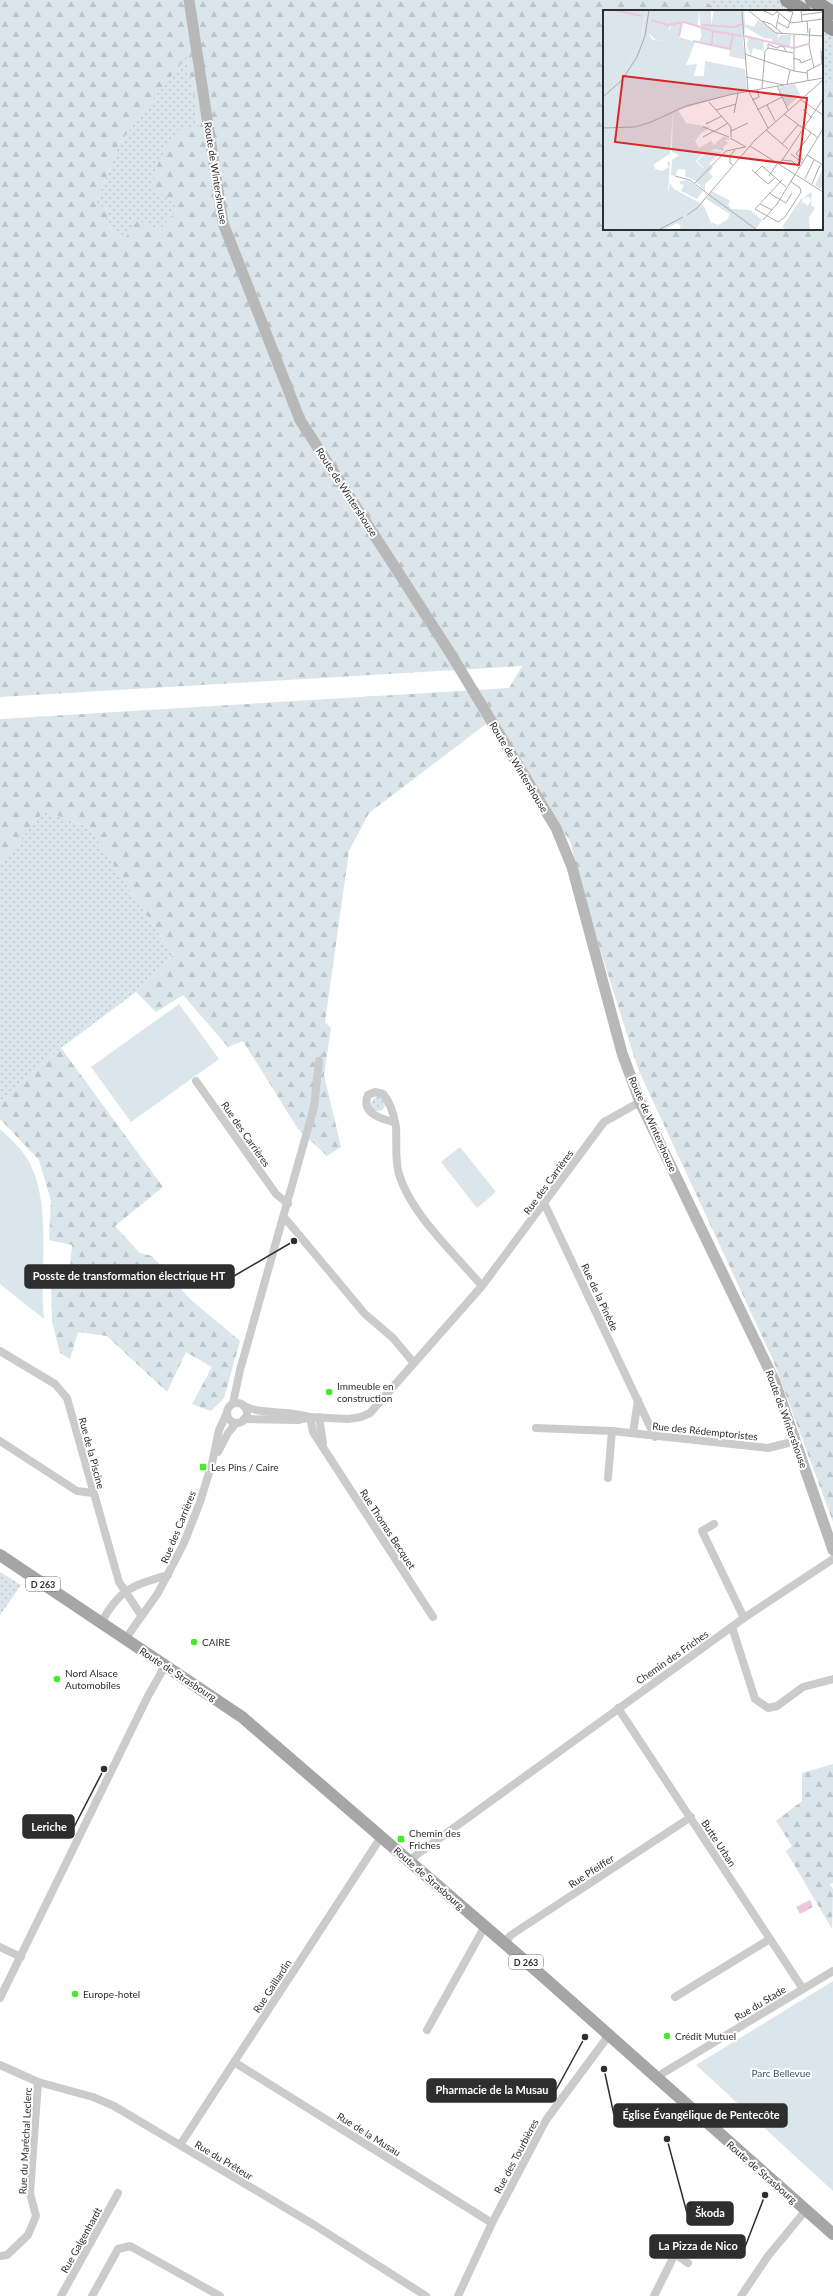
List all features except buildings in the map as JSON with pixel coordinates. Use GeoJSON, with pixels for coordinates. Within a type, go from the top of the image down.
{"type":"FeatureCollection","features":[{"type":"Feature","properties":{"kind":"highway"},"geometry":{"type":"LineString","coordinates":[[787,0],[802,10]]}},
{"type":"Feature","properties":{"kind":"highway"},"geometry":{"type":"LineString","coordinates":[[812,0],[833,13]]}},
{"type":"Feature","properties":{"kind":"highway"},"geometry":{"type":"LineString","coordinates":[[823,23],[833,29]]}},
{"type":"Feature","properties":{"kind":"main road","name":"Route de Strasbourg"},"geometry":{"type":"LineString","coordinates":[[0,1555],[242,1716],[485,1926],[833,2234]]}},
{"type":"Feature","properties":{"kind":"street","name":"Route de Wintershouse"},"geometry":{"type":"LineString","coordinates":[[189,0],[223,223],[300,420],[449,651],[556,828],[572,867],[622,1053],[640,1102],[775,1382],[833,1550]]}},
{"type":"Feature","properties":{"kind":"street"},"geometry":{"type":"LineString","coordinates":[[239,1372],[238,1393],[247,1414],[240,1421],[231,1421],[226,1413],[228,1407],[233,1403],[239,1372],[288,1204],[314,1107],[319,1061]]}},
{"type":"Feature","properties":{"kind":"street","name":"Rue des Carrières"},"geometry":{"type":"LineString","coordinates":[[196,1081],[276,1194],[288,1204]]}},
{"type":"Feature","properties":{"kind":"street","name":"Rue des Carrières"},"geometry":{"type":"LineString","coordinates":[[243,1405],[253,1409],[299,1413],[310,1417],[319,1418],[354,1419],[370,1413],[413,1362],[482,1286],[604,1122],[640,1102]]}},
{"type":"Feature","properties":{"kind":"street"},"geometry":{"type":"LineString","coordinates":[[395,1122],[397,1165],[403,1185],[430,1226],[482,1286]]}},
{"type":"Feature","properties":{"kind":"street","name":"Rue de la Pinède"},"geometry":{"type":"LineString","coordinates":[[544,1203],[655,1436]]}},
{"type":"Feature","properties":{"kind":"street"},"geometry":{"type":"LineString","coordinates":[[284,1217],[364,1314],[393,1338],[413,1362]]}},
{"type":"Feature","properties":{"kind":"street","name":"Rue de la Piscine"},"geometry":{"type":"LineString","coordinates":[[0,1351],[55,1384],[67,1398],[92,1493],[119,1582],[141,1616]]}},
{"type":"Feature","properties":{"kind":"street"},"geometry":{"type":"LineString","coordinates":[[633,1434],[638,1400]]}},
{"type":"Feature","properties":{"kind":"street"},"geometry":{"type":"LineString","coordinates":[[233,1403],[243,1405]]}},
{"type":"Feature","properties":{"kind":"street","name":"Rue des Carrières"},"geometry":{"type":"LineString","coordinates":[[126,1638],[168,1575],[194,1520],[212,1463],[218,1434],[226,1413]]}},
{"type":"Feature","properties":{"kind":"street","name":"Rue des Carrières"},"geometry":{"type":"LineString","coordinates":[[212,1463],[225,1437],[240,1421],[298,1420],[310,1417]]}},
{"type":"Feature","properties":{"kind":"street","name":"Rue Thomas Becquet"},"geometry":{"type":"LineString","coordinates":[[310,1417],[313,1432],[433,1617]]}},
{"type":"Feature","properties":{"kind":"street","name":"Rue Thomas Becquet"},"geometry":{"type":"LineString","coordinates":[[319,1418],[320,1431],[326,1453]]}},
{"type":"Feature","properties":{"kind":"street","name":"Rue des Rédemptoristes"},"geometry":{"type":"LineString","coordinates":[[536,1428],[612,1431],[768,1448],[796,1441]]}},
{"type":"Feature","properties":{"kind":"street"},"geometry":{"type":"LineString","coordinates":[[608,1478],[612,1431]]}},
{"type":"Feature","properties":{"kind":"street"},"geometry":{"type":"LineString","coordinates":[[0,1441],[77,1490],[92,1493]]}},
{"type":"Feature","properties":{"kind":"street"},"geometry":{"type":"LineString","coordinates":[[714,1524],[702,1531],[744,1618]]}},
{"type":"Feature","properties":{"kind":"street","name":"Chemin des Friches"},"geometry":{"type":"LineString","coordinates":[[408,1861],[744,1618],[833,1559]]}},
{"type":"Feature","properties":{"kind":"street","name":"Rue des Carrières"},"geometry":{"type":"LineString","coordinates":[[101,1623],[109,1608],[124,1591],[168,1575]]}},
{"type":"Feature","properties":{"kind":"street"},"geometry":{"type":"LineString","coordinates":[[732,1627],[755,1699],[768,1708],[777,1706],[803,1687],[833,1679]]}},
{"type":"Feature","properties":{"kind":"street"},"geometry":{"type":"LineString","coordinates":[[0,1998],[148,1696],[165,1666]]}},
{"type":"Feature","properties":{"kind":"street","name":"Butte Urban"},"geometry":{"type":"LineString","coordinates":[[618,1708],[803,1989]]}},
{"type":"Feature","properties":{"kind":"street","name":"Rue Pfeiffer"},"geometry":{"type":"LineString","coordinates":[[504,1943],[511,1935],[691,1817]]}},
{"type":"Feature","properties":{"kind":"street","name":"Rue Gaillardin"},"geometry":{"type":"LineString","coordinates":[[180,2145],[381,1837]]}},
{"type":"Feature","properties":{"kind":"street"},"geometry":{"type":"LineString","coordinates":[[426,2030],[485,1926]]}},
{"type":"Feature","properties":{"kind":"street"},"geometry":{"type":"LineString","coordinates":[[676,1997],[770,1939]]}},
{"type":"Feature","properties":{"kind":"street"},"geometry":{"type":"LineString","coordinates":[[0,1947],[21,1957]]}},
{"type":"Feature","properties":{"kind":"street","name":"Rue du Stade"},"geometry":{"type":"LineString","coordinates":[[657,2079],[662,2073],[833,1972]]}},
{"type":"Feature","properties":{"kind":"street","name":"Rue des Tourbières"},"geometry":{"type":"LineString","coordinates":[[458,2296],[492,2223],[546,2120],[609,2035]]}},
{"type":"Feature","properties":{"kind":"street","name":"Rue de la Musau"},"geometry":{"type":"LineString","coordinates":[[234,2062],[492,2223]]}},
{"type":"Feature","properties":{"kind":"street","name":"Rue du Prêteur"},"geometry":{"type":"LineString","coordinates":[[0,2065],[38,2082],[93,2097],[114,2106],[316,2226],[426,2296]]}},
{"type":"Feature","properties":{"kind":"street","name":"Rue du Maréchal Leclerc"},"geometry":{"type":"LineString","coordinates":[[0,2256],[7,2255],[28,2235],[36,2216],[30,2193],[38,2082]]}},
{"type":"Feature","properties":{"kind":"street","name":"Rue Galgenhardt"},"geometry":{"type":"LineString","coordinates":[[61,2296],[118,2194]]}},
{"type":"Feature","properties":{"kind":"street"},"geometry":{"type":"LineString","coordinates":[[741,2296],[768,2256],[806,2210]]}},
{"type":"Feature","properties":{"kind":"street"},"geometry":{"type":"LineString","coordinates":[[92,2296],[118,2249],[130,2246],[220,2296]]}},
{"type":"Feature","properties":{"kind":"street"},"geometry":{"type":"LineString","coordinates":[[654,2296],[675,2254],[688,2263]]}},
{"type":"Feature","properties":{"kind":"green space"},"geometry":{"type":"Polygon","coordinates":[[[0,0],[704,0],[717,10],[603,10],[603,230],[823,230],[823,81],[833,87],[833,1522],[773,1360],[638,1069],[582,892],[570,841],[486,724],[369,813],[349,851],[325,1022],[331,1028],[324,1075],[341,1147],[327,1156],[298,1129],[243,1041],[228,1047],[183,995],[156,1012],[136,992],[173,955],[89,827],[44,811],[0,864],[0,719],[509,688],[522,666],[0,697],[0,0]],[[187,56],[120,142],[96,203],[109,210],[104,225],[126,238],[135,219],[159,230],[179,208],[152,186],[159,160],[179,129],[199,129],[187,56]]]}},
{"type":"Feature","properties":{"kind":"green space"},"geometry":{"type":"Polygon","coordinates":[[[704,0],[833,0],[833,87],[823,81],[823,10],[717,10],[704,0]]]}},
{"type":"Feature","properties":{"kind":"green space"},"geometry":{"type":"Polygon","coordinates":[[[187,55],[199,129],[180,208],[159,230],[126,238],[104,225],[96,203],[120,142],[187,55]]]}},
{"type":"Feature","properties":{"kind":"green space"},"geometry":{"type":"Polygon","coordinates":[[[44,811],[89,827],[173,955],[136,992],[61,1048],[0,1102],[0,864],[44,811]]]}},
{"type":"Feature","properties":{"kind":"green space"},"geometry":{"type":"Polygon","coordinates":[[[179,1004],[219,1059],[131,1122],[91,1067],[179,1004]]]}},
{"type":"Feature","properties":{"kind":"green space"},"geometry":{"type":"Polygon","coordinates":[[[61,1048],[163,1187],[115,1226],[140,1253],[152,1256],[190,1299],[240,1341],[224,1398],[211,1411],[192,1404],[212,1367],[186,1352],[167,1392],[107,1336],[78,1332],[70,1359],[60,1353],[52,1322],[51,1280],[69,1278],[72,1245],[49,1240],[51,1201],[39,1160],[0,1119],[0,1102],[61,1048]]]}},
{"type":"Feature","properties":{"kind":"green space"},"geometry":{"type":"Polygon","coordinates":[[[378,1097],[383,1099],[385,1104],[383,1109],[378,1111],[373,1109],[371,1104],[373,1099],[378,1097]]]}},
{"type":"Feature","properties":{"kind":"green space"},"geometry":{"type":"Polygon","coordinates":[[[0,1129],[24,1154],[37,1181],[43,1219],[44,1319],[0,1284],[0,1129]]]}},
{"type":"Feature","properties":{"kind":"green space"},"geometry":{"type":"Polygon","coordinates":[[[460,1147],[496,1192],[477,1208],[441,1162],[460,1147]]]}},
{"type":"Feature","properties":{"kind":"green space"},"geometry":{"type":"Polygon","coordinates":[[[0,1572],[21,1585],[0,1615],[0,1572]]]}},
{"type":"Feature","properties":{"kind":"green space"},"geometry":{"type":"Polygon","coordinates":[[[833,1764],[833,1883],[830,1884],[833,1889],[832,1929],[786,1851],[792,1846],[776,1821],[802,1801],[802,1773],[833,1764]]]}},
{"type":"Feature","properties":{"kind":"green space","name":"Parc Bellevue"},"geometry":{"type":"Polygon","coordinates":[[[833,1981],[833,2191],[696,2065],[833,1981]]]}},
{"type":"Feature","properties":{"kind":"water"},"geometry":{"type":"Polygon","coordinates":[[[810,1900],[813,1907],[800,1914],[796,1907],[810,1900]]]}},
{"type":"Feature","properties":{"kind":"place","name":"Posste de transformation électrique HT"},"geometry":{"type":"Point","coordinates":[294,1241]}},
{"type":"Feature","properties":{"kind":"place","name":"Immeuble en construction"},"geometry":{"type":"Point","coordinates":[329,1392]}},
{"type":"Feature","properties":{"kind":"place","name":"Les Pins / Caire"},"geometry":{"type":"Point","coordinates":[203,1467]}},
{"type":"Feature","properties":{"kind":"place","name":"CAIRE"},"geometry":{"type":"Point","coordinates":[194,1642]}},
{"type":"Feature","properties":{"kind":"place","name":"Nord Alsace Automobiles"},"geometry":{"type":"Point","coordinates":[57,1679]}},
{"type":"Feature","properties":{"kind":"place","name":"Leriche"},"geometry":{"type":"Point","coordinates":[104,1769]}},
{"type":"Feature","properties":{"kind":"place","name":"Chemin des Friches"},"geometry":{"type":"Point","coordinates":[401,1839]}},
{"type":"Feature","properties":{"kind":"place","name":"Europe-hotel"},"geometry":{"type":"Point","coordinates":[75,1994]}},
{"type":"Feature","properties":{"kind":"place","name":"Crédit Mutuel"},"geometry":{"type":"Point","coordinates":[667,2036]}},
{"type":"Feature","properties":{"kind":"place","name":"Pharmacie de la Musau"},"geometry":{"type":"Point","coordinates":[585,2037]}},
{"type":"Feature","properties":{"kind":"place","name":"Église Évangélique de Pentecôte"},"geometry":{"type":"Point","coordinates":[604,2069]}},
{"type":"Feature","properties":{"kind":"place","name":"Škoda"},"geometry":{"type":"Point","coordinates":[667,2139]}},
{"type":"Feature","properties":{"kind":"place","name":"La Pizza de Nico"},"geometry":{"type":"Point","coordinates":[765,2195]}}]}
